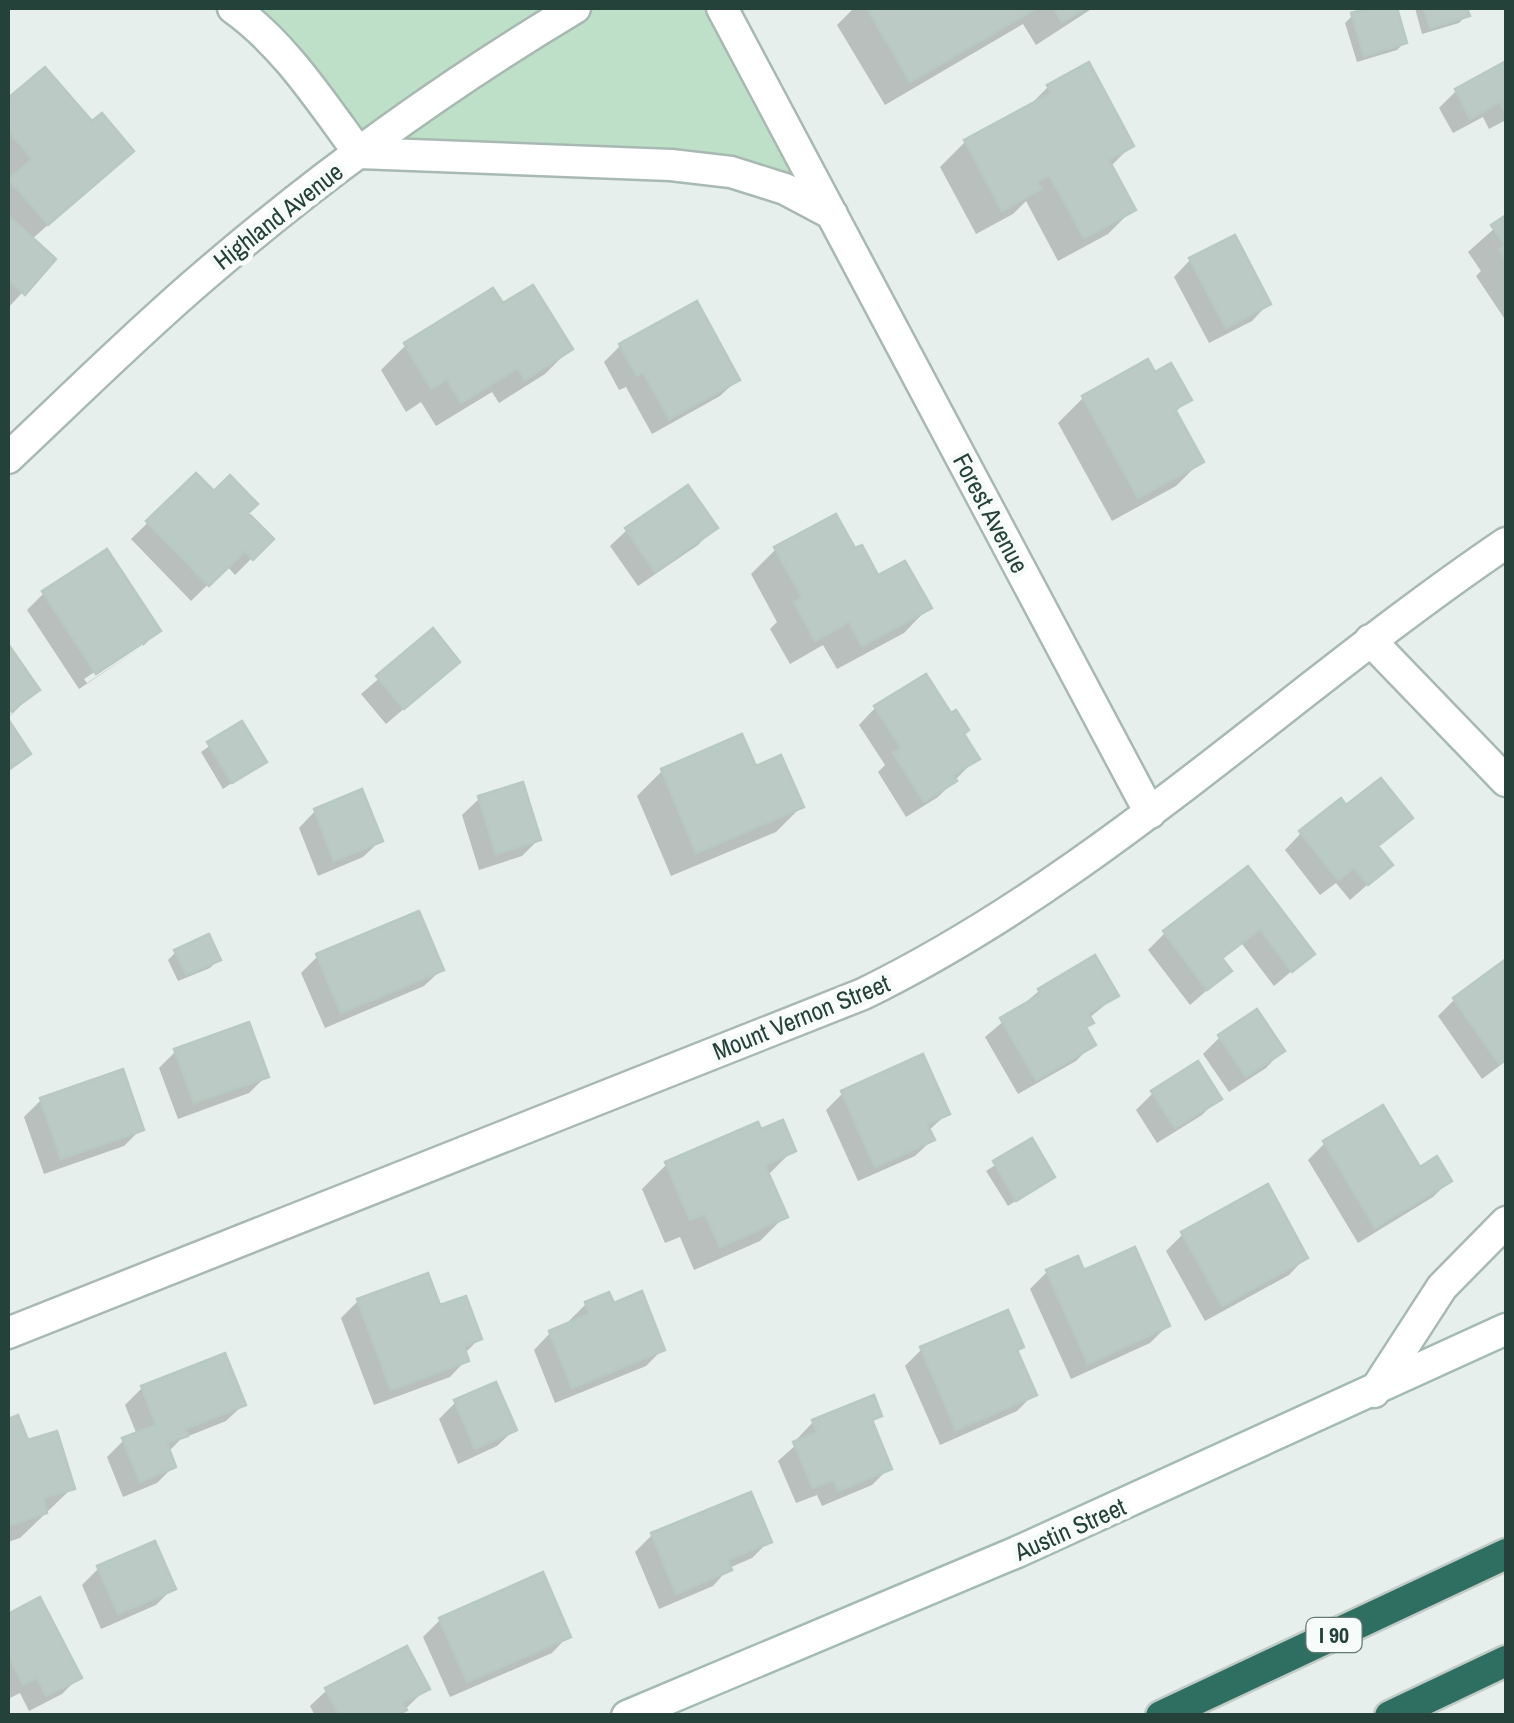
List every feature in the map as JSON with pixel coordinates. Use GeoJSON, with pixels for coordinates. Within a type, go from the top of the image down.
{"type":"FeatureCollection","features":[{"type":"Feature","properties":{"kind":"highway","name":"I 90"},"geometry":{"type":"LineString","coordinates":[[1161,1716],[1506,1554]]}},
{"type":"Feature","properties":{"kind":"highway"},"geometry":{"type":"LineString","coordinates":[[1390,1716],[1506,1661]]}},
{"type":"Feature","properties":{"kind":"street"},"geometry":{"type":"LineString","coordinates":[[233,8],[254,23],[302,76],[359,153],[671,165],[731,172],[786,189],[832,214]]}},
{"type":"Feature","properties":{"kind":"street","name":"Highland Avenue"},"geometry":{"type":"LineString","coordinates":[[8,458],[200,278],[276,216],[359,153],[576,8]]}},
{"type":"Feature","properties":{"kind":"street","name":"Forest Avenue"},"geometry":{"type":"LineString","coordinates":[[722,8],[1150,814]]}},
{"type":"Feature","properties":{"kind":"street","name":"Mount Vernon Street"},"geometry":{"type":"LineString","coordinates":[[8,1334],[863,994],[934,959],[994,923],[1150,814],[1370,640],[1506,543]]}},
{"type":"Feature","properties":{"kind":"street"},"geometry":{"type":"LineString","coordinates":[[1370,640],[1506,780]]}},
{"type":"Feature","properties":{"kind":"street"},"geometry":{"type":"LineString","coordinates":[[1374,1392],[1442,1288],[1506,1222]]}},
{"type":"Feature","properties":{"kind":"street","name":"Austin Street"},"geometry":{"type":"LineString","coordinates":[[628,1716],[1017,1552],[1506,1330]]}},
{"type":"Feature","properties":{"kind":"green space"},"geometry":{"type":"Polygon","coordinates":[[[233,8],[722,8],[832,214],[785,189],[359,153],[233,8]]]}},
{"type":"Feature","properties":{"kind":"building"},"geometry":{"type":"Polygon","coordinates":[[[867,8],[1037,8],[910,82],[867,8]]]}},
{"type":"Feature","properties":{"kind":"building"},"geometry":{"type":"Polygon","coordinates":[[[1053,8],[1086,8],[1062,22],[1053,8]]]}},
{"type":"Feature","properties":{"kind":"building"},"geometry":{"type":"Polygon","coordinates":[[[1397,8],[1407,43],[1364,56],[1351,13],[1397,8]]]}},
{"type":"Feature","properties":{"kind":"building"},"geometry":{"type":"Polygon","coordinates":[[[1424,8],[1467,8],[1470,16],[1430,28],[1424,8]]]}},
{"type":"Feature","properties":{"kind":"building"},"geometry":{"type":"Polygon","coordinates":[[[1506,61],[1506,114],[1500,102],[1470,119],[1455,89],[1506,61]]]}},
{"type":"Feature","properties":{"kind":"building"},"geometry":{"type":"Polygon","coordinates":[[[1089,62],[1134,146],[1109,160],[1136,210],[1084,238],[1049,175],[1037,182],[1041,189],[1002,211],[964,140],[1051,93],[1047,85],[1089,62]]]}},
{"type":"Feature","properties":{"kind":"building"},"geometry":{"type":"Polygon","coordinates":[[[45,67],[92,121],[102,113],[134,151],[48,225],[9,179],[32,159],[8,130],[8,98],[45,67]]]}},
{"type":"Feature","properties":{"kind":"building"},"geometry":{"type":"Polygon","coordinates":[[[1506,215],[1506,260],[1499,249],[1505,245],[1491,225],[1506,215]]]}},
{"type":"Feature","properties":{"kind":"building"},"geometry":{"type":"Polygon","coordinates":[[[11,218],[56,259],[25,295],[8,280],[11,218]]]}},
{"type":"Feature","properties":{"kind":"building"},"geometry":{"type":"Polygon","coordinates":[[[1235,235],[1271,304],[1226,328],[1189,258],[1235,235]]]}},
{"type":"Feature","properties":{"kind":"building"},"geometry":{"type":"Polygon","coordinates":[[[533,285],[573,349],[525,380],[518,368],[461,403],[447,379],[431,389],[404,343],[493,288],[503,303],[533,285]]]}},
{"type":"Feature","properties":{"kind":"building"},"geometry":{"type":"Polygon","coordinates":[[[697,301],[740,380],[669,419],[643,372],[637,376],[619,344],[697,301]]]}},
{"type":"Feature","properties":{"kind":"building"},"geometry":{"type":"Polygon","coordinates":[[[1148,359],[1155,372],[1171,363],[1192,400],[1175,409],[1204,462],[1138,498],[1082,396],[1148,359]]]}},
{"type":"Feature","properties":{"kind":"building"},"geometry":{"type":"Polygon","coordinates":[[[196,473],[214,491],[230,475],[258,504],[248,513],[274,539],[253,560],[245,551],[209,586],[146,521],[196,473]]]}},
{"type":"Feature","properties":{"kind":"building"},"geometry":{"type":"Polygon","coordinates":[[[688,485],[718,528],[655,572],[625,528],[688,485]]]}},
{"type":"Feature","properties":{"kind":"building"},"geometry":{"type":"Polygon","coordinates":[[[836,514],[855,548],[862,545],[878,575],[905,561],[932,608],[862,646],[849,622],[815,641],[794,602],[802,598],[774,547],[836,514]]]}},
{"type":"Feature","properties":{"kind":"building"},"geometry":{"type":"Polygon","coordinates":[[[107,549],[161,631],[96,674],[42,591],[107,549]]]}},
{"type":"Feature","properties":{"kind":"building"},"geometry":{"type":"Polygon","coordinates":[[[433,628],[460,662],[404,709],[376,676],[433,628]]]}},
{"type":"Feature","properties":{"kind":"building"},"geometry":{"type":"Polygon","coordinates":[[[8,644],[40,690],[8,713],[8,644]]]}},
{"type":"Feature","properties":{"kind":"building"},"geometry":{"type":"Polygon","coordinates":[[[926,674],[951,713],[956,710],[969,730],[964,734],[980,759],[953,775],[957,781],[924,802],[893,753],[901,748],[874,706],[926,674]]]}},
{"type":"Feature","properties":{"kind":"building"},"geometry":{"type":"Polygon","coordinates":[[[8,719],[31,754],[8,770],[8,719]]]}},
{"type":"Feature","properties":{"kind":"building"},"geometry":{"type":"Polygon","coordinates":[[[242,721],[267,762],[232,783],[207,742],[242,721]]]}},
{"type":"Feature","properties":{"kind":"building"},"geometry":{"type":"Polygon","coordinates":[[[742,734],[756,766],[781,755],[804,807],[696,853],[661,769],[742,734]]]}},
{"type":"Feature","properties":{"kind":"building"},"geometry":{"type":"Polygon","coordinates":[[[1381,778],[1413,818],[1378,846],[1393,865],[1368,885],[1354,868],[1338,880],[1299,831],[1341,798],[1346,805],[1381,778]]]}},
{"type":"Feature","properties":{"kind":"building"},"geometry":{"type":"Polygon","coordinates":[[[523,782],[541,840],[496,854],[478,796],[523,782]]]}},
{"type":"Feature","properties":{"kind":"building"},"geometry":{"type":"Polygon","coordinates":[[[362,789],[383,841],[334,861],[314,809],[362,789]]]}},
{"type":"Feature","properties":{"kind":"building"},"geometry":{"type":"Polygon","coordinates":[[[1248,866],[1315,954],[1292,972],[1260,929],[1222,958],[1232,971],[1207,990],[1163,931],[1248,866]]]}},
{"type":"Feature","properties":{"kind":"building"},"geometry":{"type":"Polygon","coordinates":[[[419,911],[444,970],[341,1013],[316,954],[419,911]]]}},
{"type":"Feature","properties":{"kind":"building"},"geometry":{"type":"Polygon","coordinates":[[[209,934],[221,960],[186,975],[174,950],[209,934]]]}},
{"type":"Feature","properties":{"kind":"building"},"geometry":{"type":"Polygon","coordinates":[[[1095,955],[1119,996],[1088,1013],[1094,1023],[1086,1027],[1096,1045],[1036,1080],[1000,1018],[1041,994],[1038,989],[1095,955]]]}},
{"type":"Feature","properties":{"kind":"building"},"geometry":{"type":"Polygon","coordinates":[[[1506,959],[1506,1059],[1499,1064],[1453,998],[1506,959]]]}},
{"type":"Feature","properties":{"kind":"building"},"geometry":{"type":"Polygon","coordinates":[[[1257,1009],[1285,1051],[1246,1077],[1218,1035],[1257,1009]]]}},
{"type":"Feature","properties":{"kind":"building"},"geometry":{"type":"Polygon","coordinates":[[[249,1022],[269,1077],[194,1103],[174,1049],[249,1022]]]}},
{"type":"Feature","properties":{"kind":"building"},"geometry":{"type":"Polygon","coordinates":[[[923,1054],[950,1114],[927,1124],[935,1140],[875,1167],[841,1091],[923,1054]]]}},
{"type":"Feature","properties":{"kind":"building"},"geometry":{"type":"Polygon","coordinates":[[[1198,1061],[1222,1099],[1175,1128],[1151,1091],[1198,1061]]]}},
{"type":"Feature","properties":{"kind":"building"},"geometry":{"type":"Polygon","coordinates":[[[123,1069],[144,1130],[61,1159],[40,1098],[123,1069]]]}},
{"type":"Feature","properties":{"kind":"building"},"geometry":{"type":"Polygon","coordinates":[[[1383,1105],[1420,1167],[1437,1156],[1452,1181],[1375,1228],[1323,1141],[1383,1105]]]}},
{"type":"Feature","properties":{"kind":"building"},"geometry":{"type":"Polygon","coordinates":[[[783,1120],[796,1151],[765,1165],[788,1217],[720,1247],[705,1214],[690,1220],[665,1162],[758,1122],[761,1129],[783,1120]]]}},
{"type":"Feature","properties":{"kind":"building"},"geometry":{"type":"Polygon","coordinates":[[[1032,1138],[1055,1177],[1016,1201],[993,1161],[1032,1138]]]}},
{"type":"Feature","properties":{"kind":"building"},"geometry":{"type":"Polygon","coordinates":[[[1268,1184],[1308,1258],[1222,1306],[1181,1232],[1268,1184]]]}},
{"type":"Feature","properties":{"kind":"building"},"geometry":{"type":"Polygon","coordinates":[[[1135,1247],[1170,1326],[1088,1364],[1046,1270],[1078,1256],[1084,1270],[1135,1247]]]}},
{"type":"Feature","properties":{"kind":"building"},"geometry":{"type":"Polygon","coordinates":[[[428,1273],[440,1305],[466,1296],[482,1339],[464,1346],[469,1361],[391,1390],[357,1299],[428,1273]]]}},
{"type":"Feature","properties":{"kind":"building"},"geometry":{"type":"Polygon","coordinates":[[[642,1291],[665,1350],[572,1388],[549,1331],[589,1314],[585,1302],[609,1292],[614,1303],[642,1291]]]}},
{"type":"Feature","properties":{"kind":"building"},"geometry":{"type":"Polygon","coordinates":[[[1008,1310],[1024,1347],[1017,1350],[1037,1395],[956,1430],[920,1347],[1008,1310]]]}},
{"type":"Feature","properties":{"kind":"building"},"geometry":{"type":"Polygon","coordinates":[[[225,1353],[246,1405],[185,1429],[188,1436],[167,1443],[176,1467],[140,1482],[122,1438],[156,1425],[141,1386],[225,1353]]]}},
{"type":"Feature","properties":{"kind":"building"},"geometry":{"type":"Polygon","coordinates":[[[496,1382],[517,1430],[475,1449],[454,1400],[496,1382]]]}},
{"type":"Feature","properties":{"kind":"building"},"geometry":{"type":"Polygon","coordinates":[[[874,1395],[882,1416],[872,1420],[892,1469],[838,1491],[834,1480],[813,1488],[793,1442],[817,1432],[812,1420],[874,1395]]]}},
{"type":"Feature","properties":{"kind":"building"},"geometry":{"type":"Polygon","coordinates":[[[18,1415],[28,1440],[57,1431],[75,1489],[43,1498],[47,1513],[8,1526],[8,1419],[18,1415]]]}},
{"type":"Feature","properties":{"kind":"building"},"geometry":{"type":"Polygon","coordinates":[[[751,1492],[772,1542],[728,1560],[732,1570],[676,1594],[651,1533],[751,1492]]]}},
{"type":"Feature","properties":{"kind":"building"},"geometry":{"type":"Polygon","coordinates":[[[155,1541],[176,1589],[118,1614],[97,1566],[155,1541]]]}},
{"type":"Feature","properties":{"kind":"building"},"geometry":{"type":"Polygon","coordinates":[[[543,1572],[571,1637],[467,1682],[439,1618],[543,1572]]]}},
{"type":"Feature","properties":{"kind":"building"},"geometry":{"type":"Polygon","coordinates":[[[40,1597],[82,1678],[46,1696],[37,1678],[23,1685],[8,1654],[8,1614],[40,1597]]]}},
{"type":"Feature","properties":{"kind":"building"},"geometry":{"type":"Polygon","coordinates":[[[407,1646],[430,1689],[403,1703],[407,1710],[395,1716],[340,1716],[325,1688],[407,1646]]]}}]}
